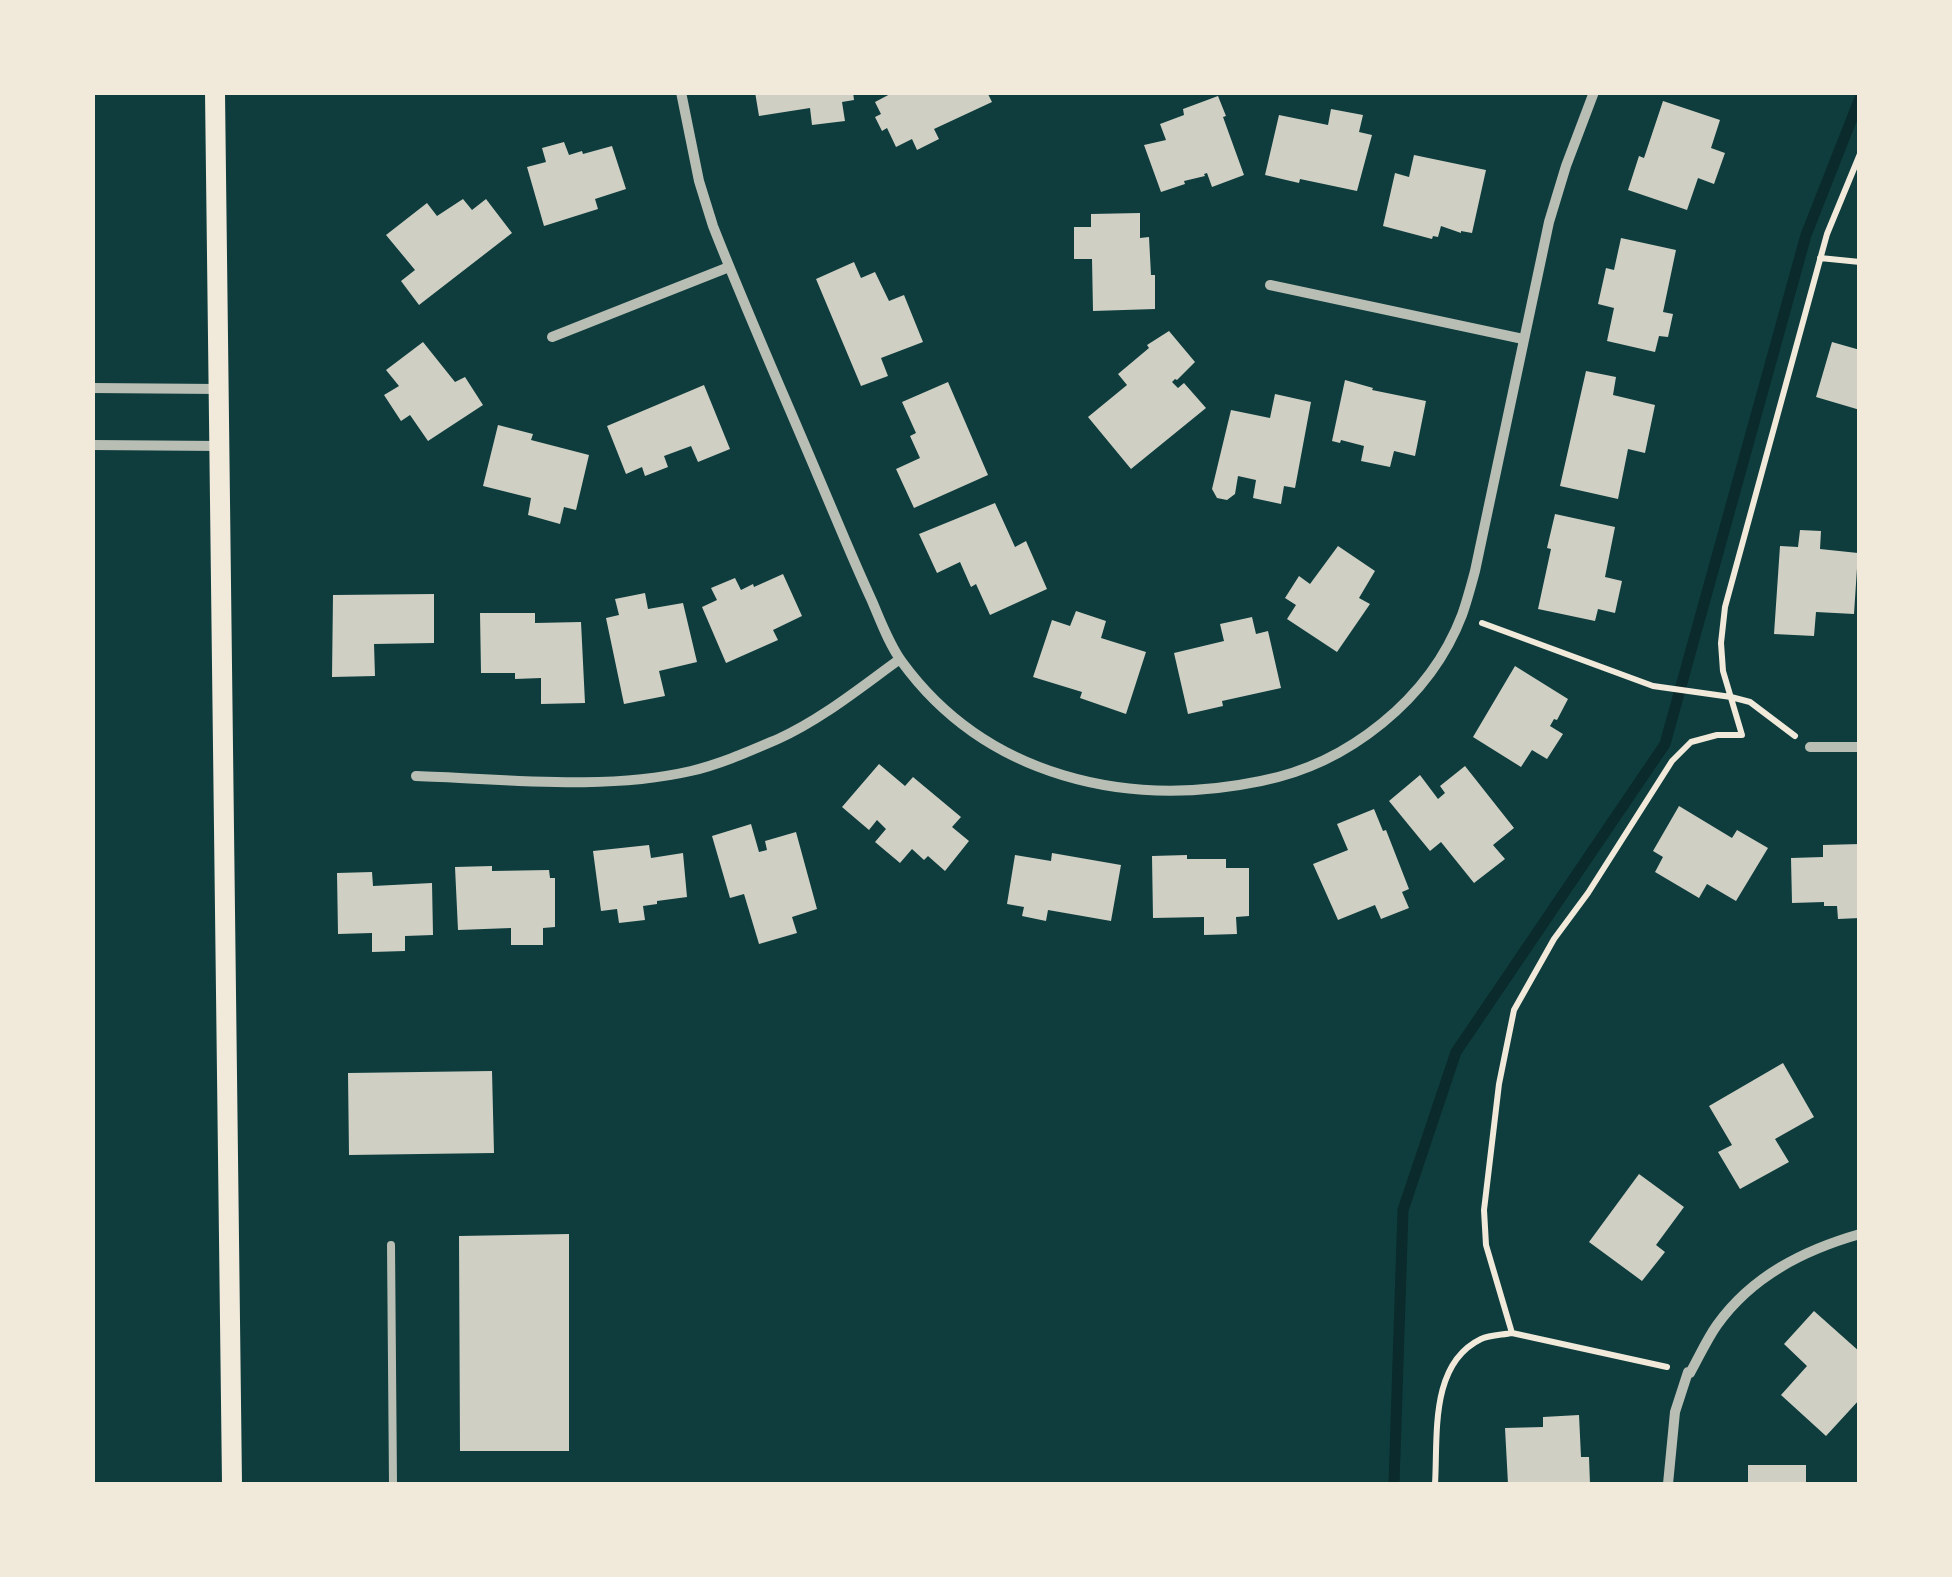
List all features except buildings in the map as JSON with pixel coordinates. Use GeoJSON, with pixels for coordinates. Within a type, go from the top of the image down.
{"type":"FeatureCollection","features":[{"type":"Feature","properties":{"kind":"main road"},"geometry":{"type":"LineString","coordinates":[[215,92],[232,1484]]}},
{"type":"Feature","properties":{"kind":"street"},"geometry":{"type":"LineString","coordinates":[[681,92],[699,181],[713,226],[867,592],[900,660],[956,719],[1029,763],[1075,780],[1117,788],[1206,789],[1275,778],[1309,767],[1354,744],[1377,728],[1414,691],[1442,653],[1462,616],[1475,571],[1549,222],[1594,92]]}},
{"type":"Feature","properties":{"kind":"street"},"geometry":{"type":"LineString","coordinates":[[552,337],[729,267]]}},
{"type":"Feature","properties":{"kind":"street"},"geometry":{"type":"LineString","coordinates":[[1270,285],[1522,339]]}},
{"type":"Feature","properties":{"kind":"street"},"geometry":{"type":"LineString","coordinates":[[92,388],[219,389]]}},
{"type":"Feature","properties":{"kind":"street"},"geometry":{"type":"LineString","coordinates":[[92,444],[220,446]]}},
{"type":"Feature","properties":{"kind":"street"},"geometry":{"type":"LineString","coordinates":[[416,776],[610,781],[693,770],[781,737],[900,660]]}},
{"type":"Feature","properties":{"kind":"street"},"geometry":{"type":"LineString","coordinates":[[1810,747],[1860,746]]}},
{"type":"Feature","properties":{"kind":"street"},"geometry":{"type":"LineString","coordinates":[[1668,1484],[1675,1412],[1688,1372],[1717,1325],[1748,1289],[1783,1265],[1822,1245],[1860,1234]]}},
{"type":"Feature","properties":{"kind":"lane"},"geometry":{"type":"LineString","coordinates":[[391,1245],[393,1484]]}},
{"type":"Feature","properties":{"kind":"path"},"geometry":{"type":"LineString","coordinates":[[1512,1333],[1486,1245],[1484,1210],[1499,1084],[1514,1010],[1546,952],[1672,761],[1691,742],[1717,735],[1742,735],[1723,671],[1725,607],[1827,234],[1860,154]]}},
{"type":"Feature","properties":{"kind":"path"},"geometry":{"type":"LineString","coordinates":[[1820,258],[1860,262]]}},
{"type":"Feature","properties":{"kind":"path"},"geometry":{"type":"LineString","coordinates":[[1462,616],[1653,686],[1750,702],[1810,747]]}},
{"type":"Feature","properties":{"kind":"path"},"geometry":{"type":"LineString","coordinates":[[1436,1484],[1440,1400],[1446,1378],[1461,1352],[1484,1338],[1512,1333],[1688,1372]]}},
{"type":"Feature","properties":{"kind":"waterway"},"geometry":{"type":"LineString","coordinates":[[1394,1484],[1403,1210],[1456,1052],[1665,744],[1806,235],[1860,98]]}}]}
